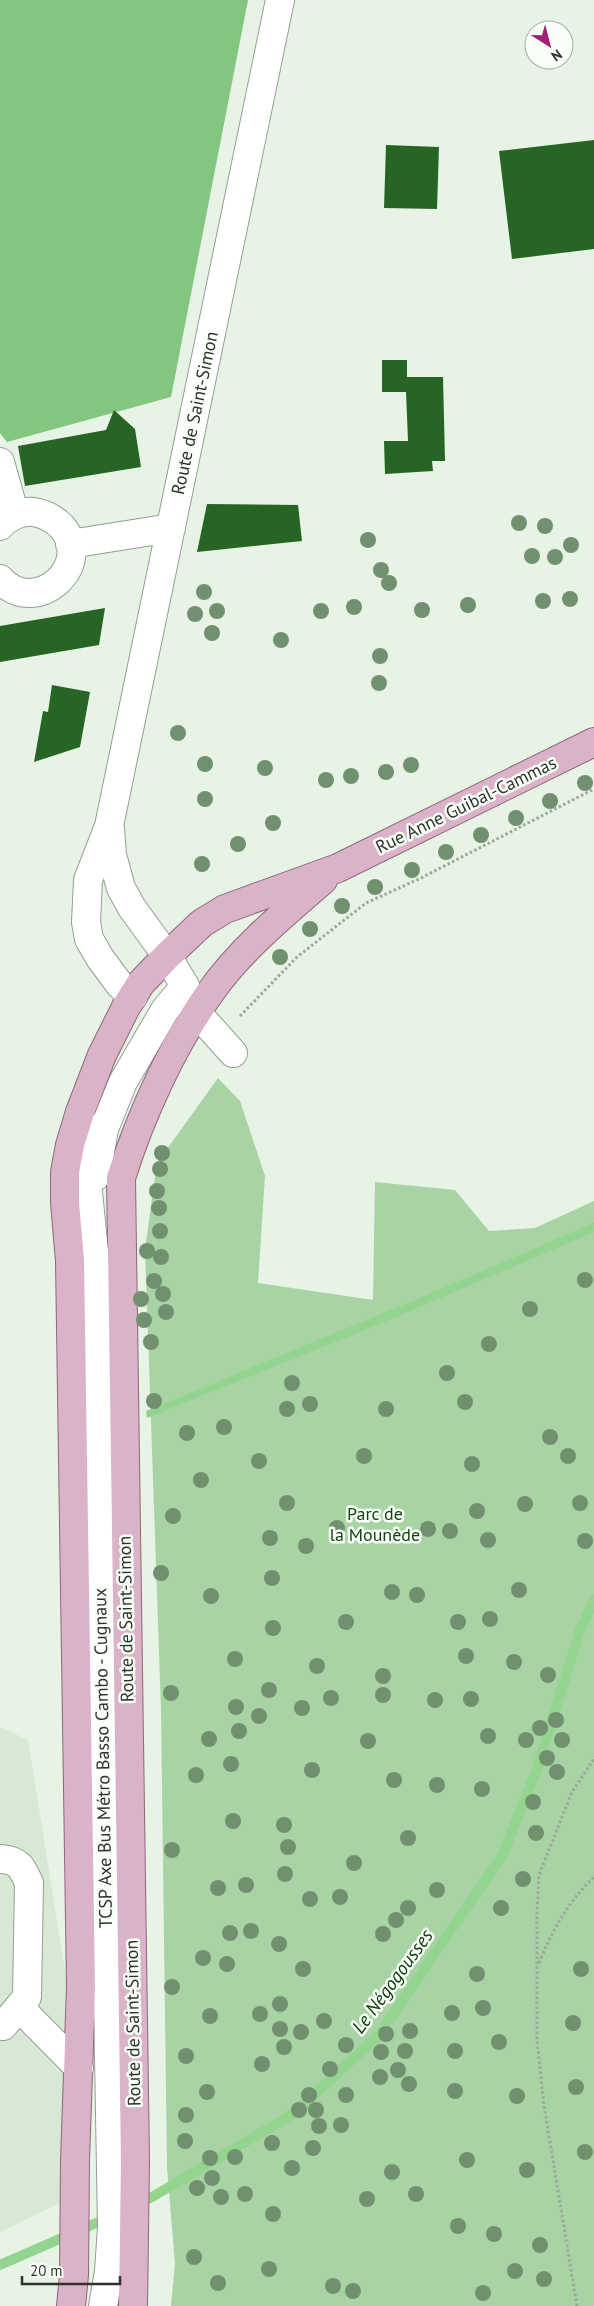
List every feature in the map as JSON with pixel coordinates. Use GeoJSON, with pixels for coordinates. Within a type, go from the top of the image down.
{"type":"FeatureCollection","features":[{"type":"Feature","properties":{"kind":"main road","name":"Rue Anne Guibal-Cammas"},"geometry":{"type":"LineString","coordinates":[[166,956],[202,923],[225,909],[338,868],[594,742]]}},
{"type":"Feature","properties":{"kind":"main road","name":"Rue Anne Guibal-Cammas"},"geometry":{"type":"LineString","coordinates":[[197,1013],[213,989],[240,956],[338,868]]}},
{"type":"Feature","properties":{"kind":"main road"},"geometry":{"type":"LineString","coordinates":[[71,2306],[74,2275],[75,2161],[81,1966],[70,1260],[66,1172],[70,1146],[80,1112],[102,1055],[142,983],[166,956]]}},
{"type":"Feature","properties":{"kind":"main road","name":"Route de Saint-Simon"},"geometry":{"type":"LineString","coordinates":[[133,2306],[122,2268],[121,1178],[148,1102],[197,1013]]}},
{"type":"Feature","properties":{"kind":"street","name":"Route de Saint-Simon"},"geometry":{"type":"LineString","coordinates":[[133,997],[120,985],[89,939],[86,922],[88,880],[109,826],[280,0]]}},
{"type":"Feature","properties":{"kind":"street"},"geometry":{"type":"LineString","coordinates":[[0,462],[7,520],[29,512],[43,513],[56,520],[65,531],[70,544],[71,558],[66,572],[58,583],[45,590],[31,594],[17,592],[0,580]]}},
{"type":"Feature","properties":{"kind":"street"},"geometry":{"type":"LineString","coordinates":[[70,544],[171,528]]}},
{"type":"Feature","properties":{"kind":"street","name":"Route de Saint-Simon"},"geometry":{"type":"LineString","coordinates":[[109,826],[112,855],[122,888],[132,908],[185,986],[197,1013]]}},
{"type":"Feature","properties":{"kind":"street","name":"TCSP Axe Bus Métro Basso Cambo - Cugnaux"},"geometry":{"type":"LineString","coordinates":[[90,1210],[104,1130],[123,1082],[165,1010],[185,986]]}},
{"type":"Feature","properties":{"kind":"street"},"geometry":{"type":"LineString","coordinates":[[197,1013],[226,1045]]}},
{"type":"Feature","properties":{"kind":"street","name":"TCSP Axe Bus Métro Basso Cambo - Cugnaux"},"geometry":{"type":"LineString","coordinates":[[80,1112],[95,1272],[123,2162]]}},
{"type":"Feature","properties":{"kind":"street"},"geometry":{"type":"LineString","coordinates":[[0,1859],[10,1859],[23,1868],[29,1883],[27,1997],[9,2016],[78,2068]]}},
{"type":"Feature","properties":{"kind":"street"},"geometry":{"type":"LineString","coordinates":[[103,2306],[122,2268]]}},
{"type":"Feature","properties":{"kind":"path"},"geometry":{"type":"LineString","coordinates":[[226,1045],[297,957],[366,903],[421,878],[594,789]]}},
{"type":"Feature","properties":{"kind":"path"},"geometry":{"type":"LineString","coordinates":[[577,2306],[544,2106],[537,2040],[539,1875],[572,1792],[594,1759]]}},
{"type":"Feature","properties":{"kind":"path"},"geometry":{"type":"LineString","coordinates":[[538,1966],[556,1924],[579,1891],[594,1877]]}},
{"type":"Feature","properties":{"kind":"shaded area"},"geometry":{"type":"Polygon","coordinates":[[[0,0],[248,0],[171,397],[7,442],[0,433],[0,0]]]}},
{"type":"Feature","properties":{"kind":"shaded area"},"geometry":{"type":"Polygon","coordinates":[[[594,1223],[594,1232],[382,1323],[147,1418],[146,1411],[408,1303],[594,1223]]]}},
{"type":"Feature","properties":{"kind":"shaded area"},"geometry":{"type":"Polygon","coordinates":[[[0,1727],[28,1740],[66,1977],[64,2201],[0,2232],[0,1727]]]}},
{"type":"Feature","properties":{"kind":"green space","name":"Parc de la Mounède"},"geometry":{"type":"Polygon","coordinates":[[[218,1078],[240,1101],[265,1176],[258,1283],[373,1300],[375,1182],[455,1190],[489,1231],[535,1228],[594,1201],[594,2306],[171,2306],[175,2264],[167,2167],[161,1709],[145,1249],[157,1163],[218,1078]]]}},
{"type":"Feature","properties":{"kind":"building"},"geometry":{"type":"Polygon","coordinates":[[[594,140],[594,249],[512,259],[499,151],[594,140]]]}},
{"type":"Feature","properties":{"kind":"building"},"geometry":{"type":"Polygon","coordinates":[[[386,145],[439,147],[437,209],[384,208],[386,145]]]}},
{"type":"Feature","properties":{"kind":"building"},"geometry":{"type":"Polygon","coordinates":[[[382,360],[407,360],[407,377],[443,377],[445,461],[432,461],[433,471],[385,474],[384,441],[408,441],[406,392],[382,392],[382,360]]]}},
{"type":"Feature","properties":{"kind":"building"},"geometry":{"type":"Polygon","coordinates":[[[114,410],[135,429],[141,467],[25,486],[18,446],[106,430],[114,410]]]}},
{"type":"Feature","properties":{"kind":"building"},"geometry":{"type":"Polygon","coordinates":[[[207,504],[298,505],[302,541],[197,552],[207,504]]]}},
{"type":"Feature","properties":{"kind":"building"},"geometry":{"type":"Polygon","coordinates":[[[105,608],[99,645],[0,662],[0,626],[105,608]]]}},
{"type":"Feature","properties":{"kind":"building"},"geometry":{"type":"Polygon","coordinates":[[[52,685],[90,692],[80,747],[34,762],[43,711],[48,712],[52,685]]]}},
{"type":"Feature","properties":{"kind":"waterway","name":"Le Négogousses"},"geometry":{"type":"LineString","coordinates":[[137,2204],[293,2114],[378,2036],[502,1856],[536,1772],[579,1633],[594,1600]]}},
{"type":"Feature","properties":{"kind":"waterway","name":"Le Négogousses"},"geometry":{"type":"LineString","coordinates":[[0,2265],[110,2217]]}}]}
